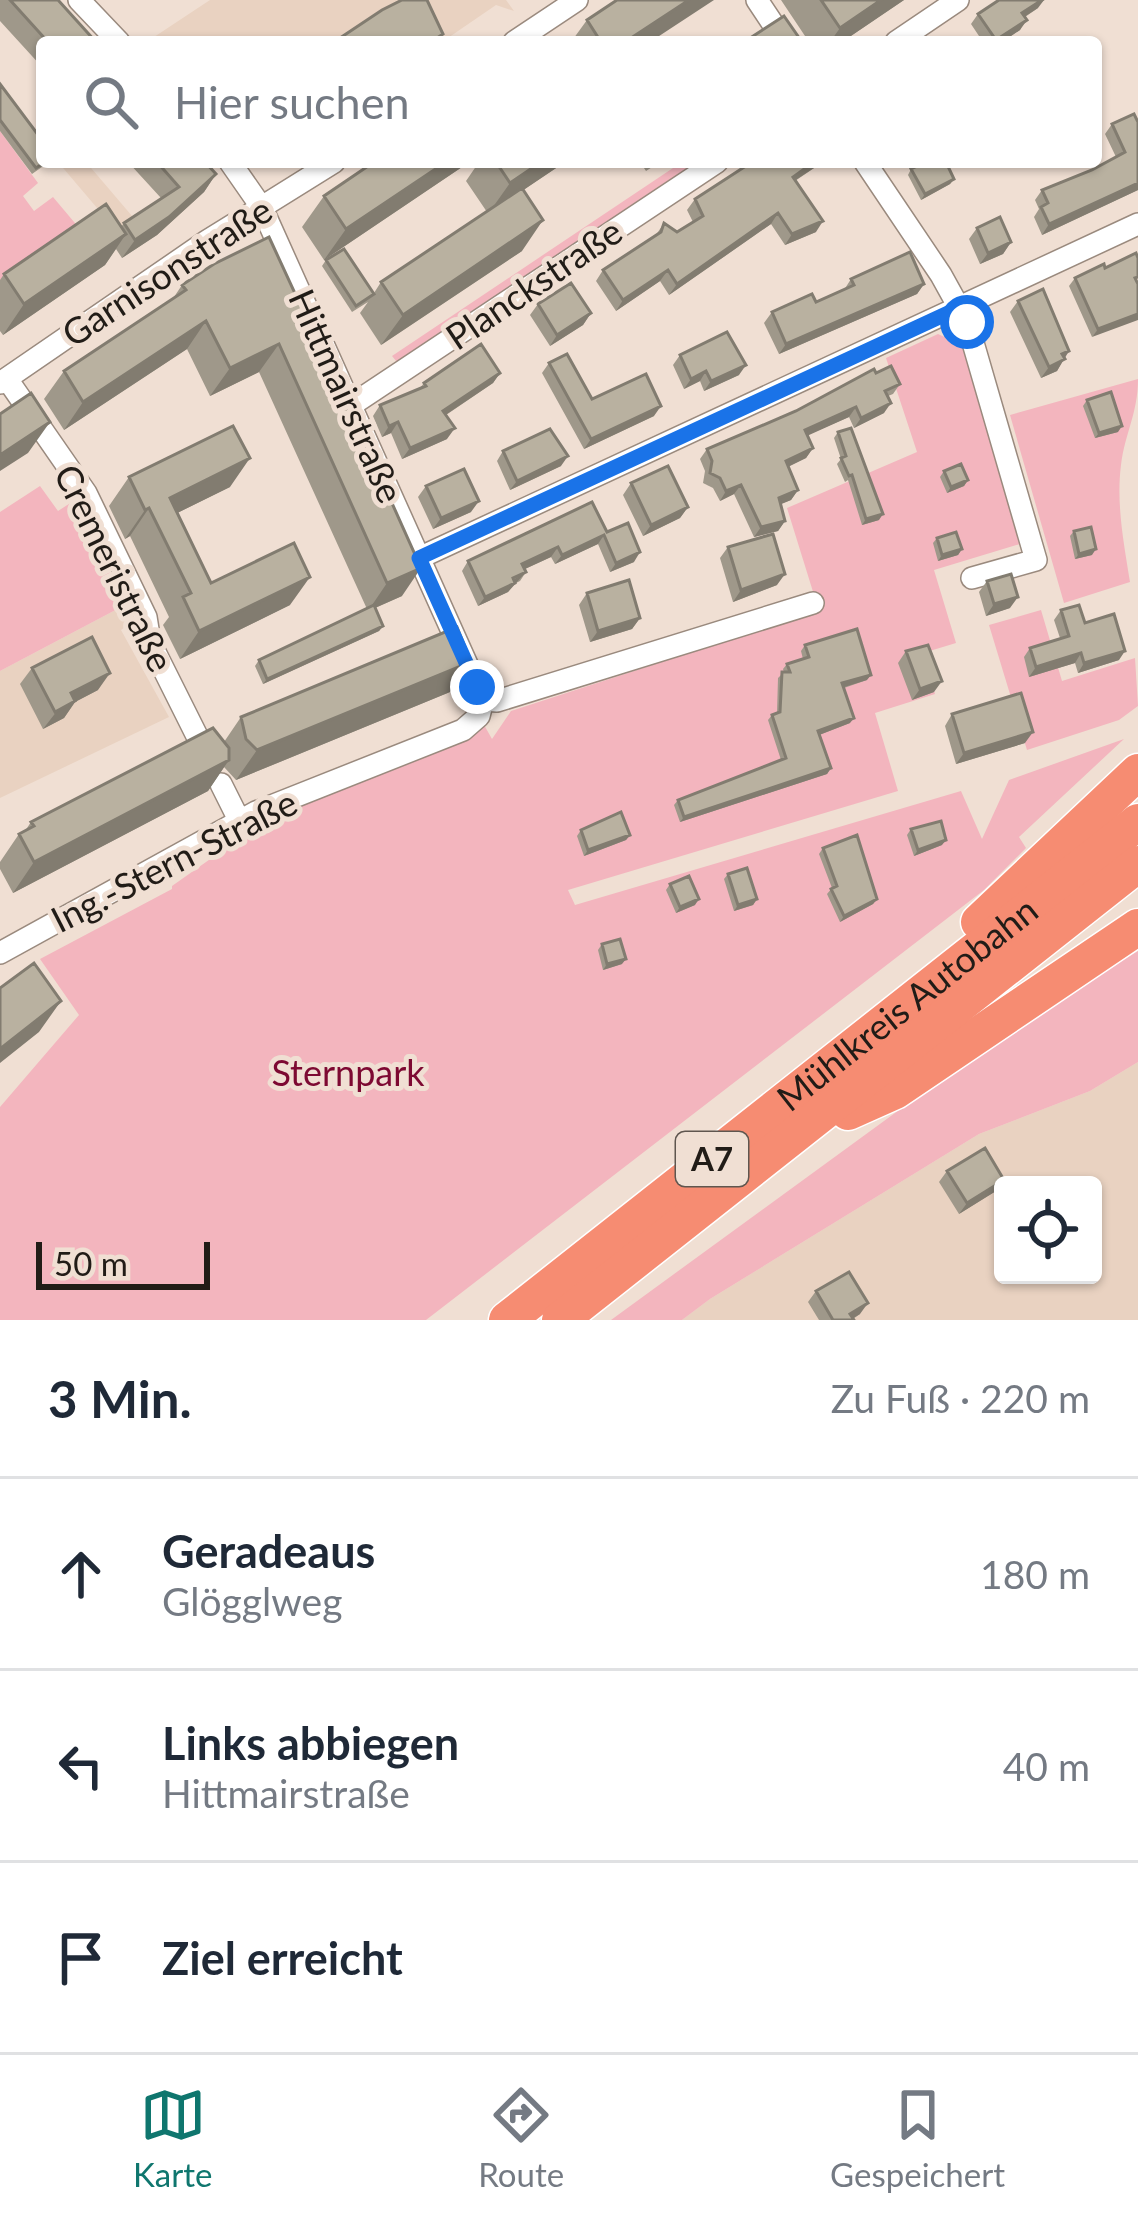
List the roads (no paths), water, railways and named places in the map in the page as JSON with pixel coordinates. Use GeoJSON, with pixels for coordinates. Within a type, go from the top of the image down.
{"type":"FeatureCollection","features":[{"type":"Feature","properties":{"kind":"highway"},"geometry":{"type":"LineString","coordinates":[[917,997],[973,928],[1138,772]]}},
{"type":"Feature","properties":{"kind":"highway","name":"Mühlkreis Autobahn"},"geometry":{"type":"LineString","coordinates":[[507,1320],[1138,822]]}},
{"type":"Feature","properties":{"kind":"highway","name":"Mühlkreis Autobahn"},"geometry":{"type":"LineString","coordinates":[[560,1320],[1138,864]]}},
{"type":"Feature","properties":{"kind":"highway"},"geometry":{"type":"LineString","coordinates":[[791,1139],[895,1090],[1138,927]]}},
{"type":"Feature","properties":{"kind":"street"},"geometry":{"type":"LineString","coordinates":[[80,0],[113,36]]}},
{"type":"Feature","properties":{"kind":"street"},"geometry":{"type":"LineString","coordinates":[[523,36],[577,0]]}},
{"type":"Feature","properties":{"kind":"street"},"geometry":{"type":"LineString","coordinates":[[758,0],[781,36]]}},
{"type":"Feature","properties":{"kind":"street"},"geometry":{"type":"LineString","coordinates":[[905,36],[958,0]]}},
{"type":"Feature","properties":{"kind":"street","name":"Hittmairstraße"},"geometry":{"type":"LineString","coordinates":[[234,168],[262,208],[483,700]]}},
{"type":"Feature","properties":{"kind":"street","name":"Garnisonstraße"},"geometry":{"type":"LineString","coordinates":[[3,381],[207,241],[325,168]]}},
{"type":"Feature","properties":{"kind":"street","name":"Planckstraße"},"geometry":{"type":"LineString","coordinates":[[350,406],[708,168]]}},
{"type":"Feature","properties":{"kind":"street"},"geometry":{"type":"LineString","coordinates":[[869,168],[961,307],[1036,560],[973,578]]}},
{"type":"Feature","properties":{"kind":"street"},"geometry":{"type":"LineString","coordinates":[[419,558],[1138,224]]}},
{"type":"Feature","properties":{"kind":"street","name":"Cremeristraße"},"geometry":{"type":"LineString","coordinates":[[3,381],[86,494],[146,617],[150,642],[239,820]]}},
{"type":"Feature","properties":{"kind":"street"},"geometry":{"type":"LineString","coordinates":[[483,700],[497,701],[813,603]]}},
{"type":"Feature","properties":{"kind":"street","name":"Ing.-Stern-Straße"},"geometry":{"type":"LineString","coordinates":[[1,947],[239,820],[463,730],[479,716],[483,700]]}},
{"type":"Feature","properties":{"kind":"park label","name":"Sternpark"},"geometry":{"type":"Point","coordinates":[348,1073]}}]}
